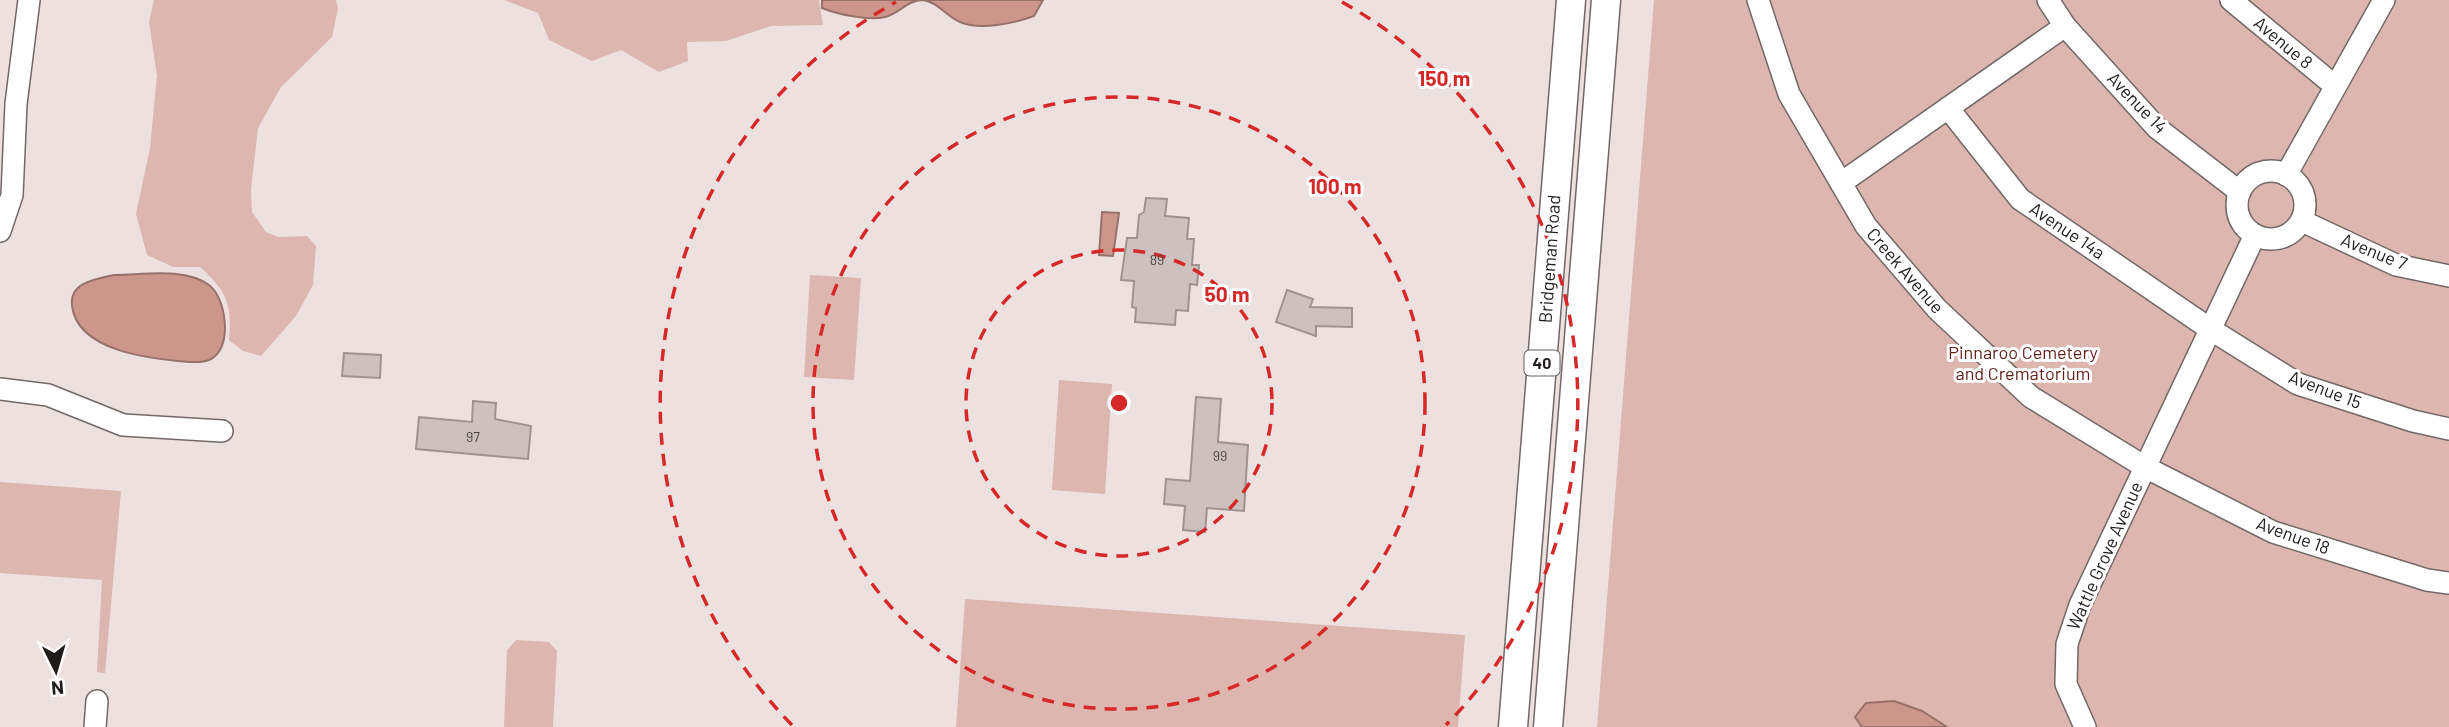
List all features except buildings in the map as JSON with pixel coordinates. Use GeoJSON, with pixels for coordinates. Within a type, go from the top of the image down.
{"type":"FeatureCollection","features":[{"type":"Feature","properties":{"kind":"main road","name":"Bridgeman Road"},"geometry":{"type":"LineString","coordinates":[[1513,727],[1571,0]]}},
{"type":"Feature","properties":{"kind":"main road","name":"Bridgeman Road"},"geometry":{"type":"LineString","coordinates":[[1548,727],[1606,0]]}},
{"type":"Feature","properties":{"kind":"street"},"geometry":{"type":"LineString","coordinates":[[0,231],[12,195],[16,104],[29,0]]}},
{"type":"Feature","properties":{"kind":"street","name":"Creek Avenue"},"geometry":{"type":"LineString","coordinates":[[1758,0],[1789,94],[1866,226],[1946,318],[2031,397],[2145,467]]}},
{"type":"Feature","properties":{"kind":"street","name":"Avenue 14"},"geometry":{"type":"LineString","coordinates":[[2048,0],[2065,26],[2157,128],[2240,192]]}},
{"type":"Feature","properties":{"kind":"street","name":"Avenue 8"},"geometry":{"type":"LineString","coordinates":[[2231,0],[2335,86]]}},
{"type":"Feature","properties":{"kind":"street"},"geometry":{"type":"LineString","coordinates":[[2286,175],[2384,0]]}},
{"type":"Feature","properties":{"kind":"street"},"geometry":{"type":"LineString","coordinates":[[1841,183],[2065,26]]}},
{"type":"Feature","properties":{"kind":"street","name":"Avenue 14a"},"geometry":{"type":"LineString","coordinates":[[1948,108],[2020,199],[2210,329]]}},
{"type":"Feature","properties":{"kind":"street"},"geometry":{"type":"LineString","coordinates":[[2275,171],[2286,175],[2301,188],[2305,199],[2302,221],[2284,237],[2266,239],[2255,235],[2240,219],[2237,204],[2240,192],[2250,179],[2260,173],[2275,171]]}},
{"type":"Feature","properties":{"kind":"street","name":"Avenue 7"},"geometry":{"type":"LineString","coordinates":[[2302,221],[2396,265],[2449,275]]}},
{"type":"Feature","properties":{"kind":"street","name":"Wattle Grove Avenue"},"geometry":{"type":"LineString","coordinates":[[2085,727],[2066,684],[2067,643],[2080,605],[2255,235]]}},
{"type":"Feature","properties":{"kind":"street","name":"Avenue 15"},"geometry":{"type":"LineString","coordinates":[[2210,329],[2298,384],[2413,421],[2449,429]]}},
{"type":"Feature","properties":{"kind":"street"},"geometry":{"type":"LineString","coordinates":[[0,389],[48,396],[123,425],[222,431]]}},
{"type":"Feature","properties":{"kind":"street","name":"Avenue 18"},"geometry":{"type":"LineString","coordinates":[[2145,467],[2273,532],[2427,580],[2449,583]]}},
{"type":"Feature","properties":{"kind":"street"},"geometry":{"type":"LineString","coordinates":[[95,727],[97,701]]}},
{"type":"Feature","properties":{"kind":"green space"},"geometry":{"type":"Polygon","coordinates":[[[154,0],[336,0],[338,8],[332,37],[281,87],[258,128],[251,189],[252,212],[266,232],[278,237],[307,236],[316,246],[313,285],[296,316],[261,356],[243,351],[229,340],[230,316],[226,299],[200,267],[173,267],[147,255],[136,214],[150,148],[157,76],[149,22],[154,0]]]}},
{"type":"Feature","properties":{"kind":"green space"},"geometry":{"type":"Polygon","coordinates":[[[504,0],[819,0],[823,25],[771,26],[726,41],[687,42],[688,61],[659,72],[621,50],[592,61],[549,40],[538,13],[504,0]]]}},
{"type":"Feature","properties":{"kind":"green space","name":"Pinnaroo Cemetery and Crematorium"},"geometry":{"type":"Polygon","coordinates":[[[1654,0],[2449,0],[2449,727],[1597,727],[1654,0]]]}},
{"type":"Feature","properties":{"kind":"green space"},"geometry":{"type":"Polygon","coordinates":[[[810,275],[861,278],[854,380],[804,377],[810,275]]]}},
{"type":"Feature","properties":{"kind":"green space"},"geometry":{"type":"Polygon","coordinates":[[[1059,380],[1112,384],[1105,494],[1052,490],[1059,380]]]}},
{"type":"Feature","properties":{"kind":"green space"},"geometry":{"type":"Polygon","coordinates":[[[0,482],[121,491],[105,673],[97,672],[102,580],[0,573],[0,482]]]}},
{"type":"Feature","properties":{"kind":"green space"},"geometry":{"type":"Polygon","coordinates":[[[965,599],[1465,635],[1458,727],[956,727],[965,599]]]}},
{"type":"Feature","properties":{"kind":"green space"},"geometry":{"type":"Polygon","coordinates":[[[516,640],[549,642],[557,651],[553,727],[504,727],[507,650],[516,640]]]}},
{"type":"Feature","properties":{"kind":"shaded area"},"geometry":{"type":"Polygon","coordinates":[[[822,0],[923,0],[912,2],[890,15],[870,18],[844,15],[822,8],[822,0]]]}},
{"type":"Feature","properties":{"kind":"shaded area"},"geometry":{"type":"Polygon","coordinates":[[[923,0],[1043,0],[1034,16],[1008,23],[977,26],[960,22],[923,0]]]}},
{"type":"Feature","properties":{"kind":"shaded area"},"geometry":{"type":"Polygon","coordinates":[[[1102,212],[1119,213],[1113,256],[1099,255],[1102,212]]]}},
{"type":"Feature","properties":{"kind":"shaded area"},"geometry":{"type":"Polygon","coordinates":[[[176,274],[199,279],[209,285],[219,300],[225,321],[220,351],[211,359],[202,362],[156,358],[119,350],[88,334],[77,321],[72,298],[79,287],[86,283],[114,275],[176,274]]]}},
{"type":"Feature","properties":{"kind":"shaded area"},"geometry":{"type":"Polygon","coordinates":[[[1894,701],[1922,711],[1947,727],[1862,727],[1855,717],[1866,703],[1894,701]]]}}]}
